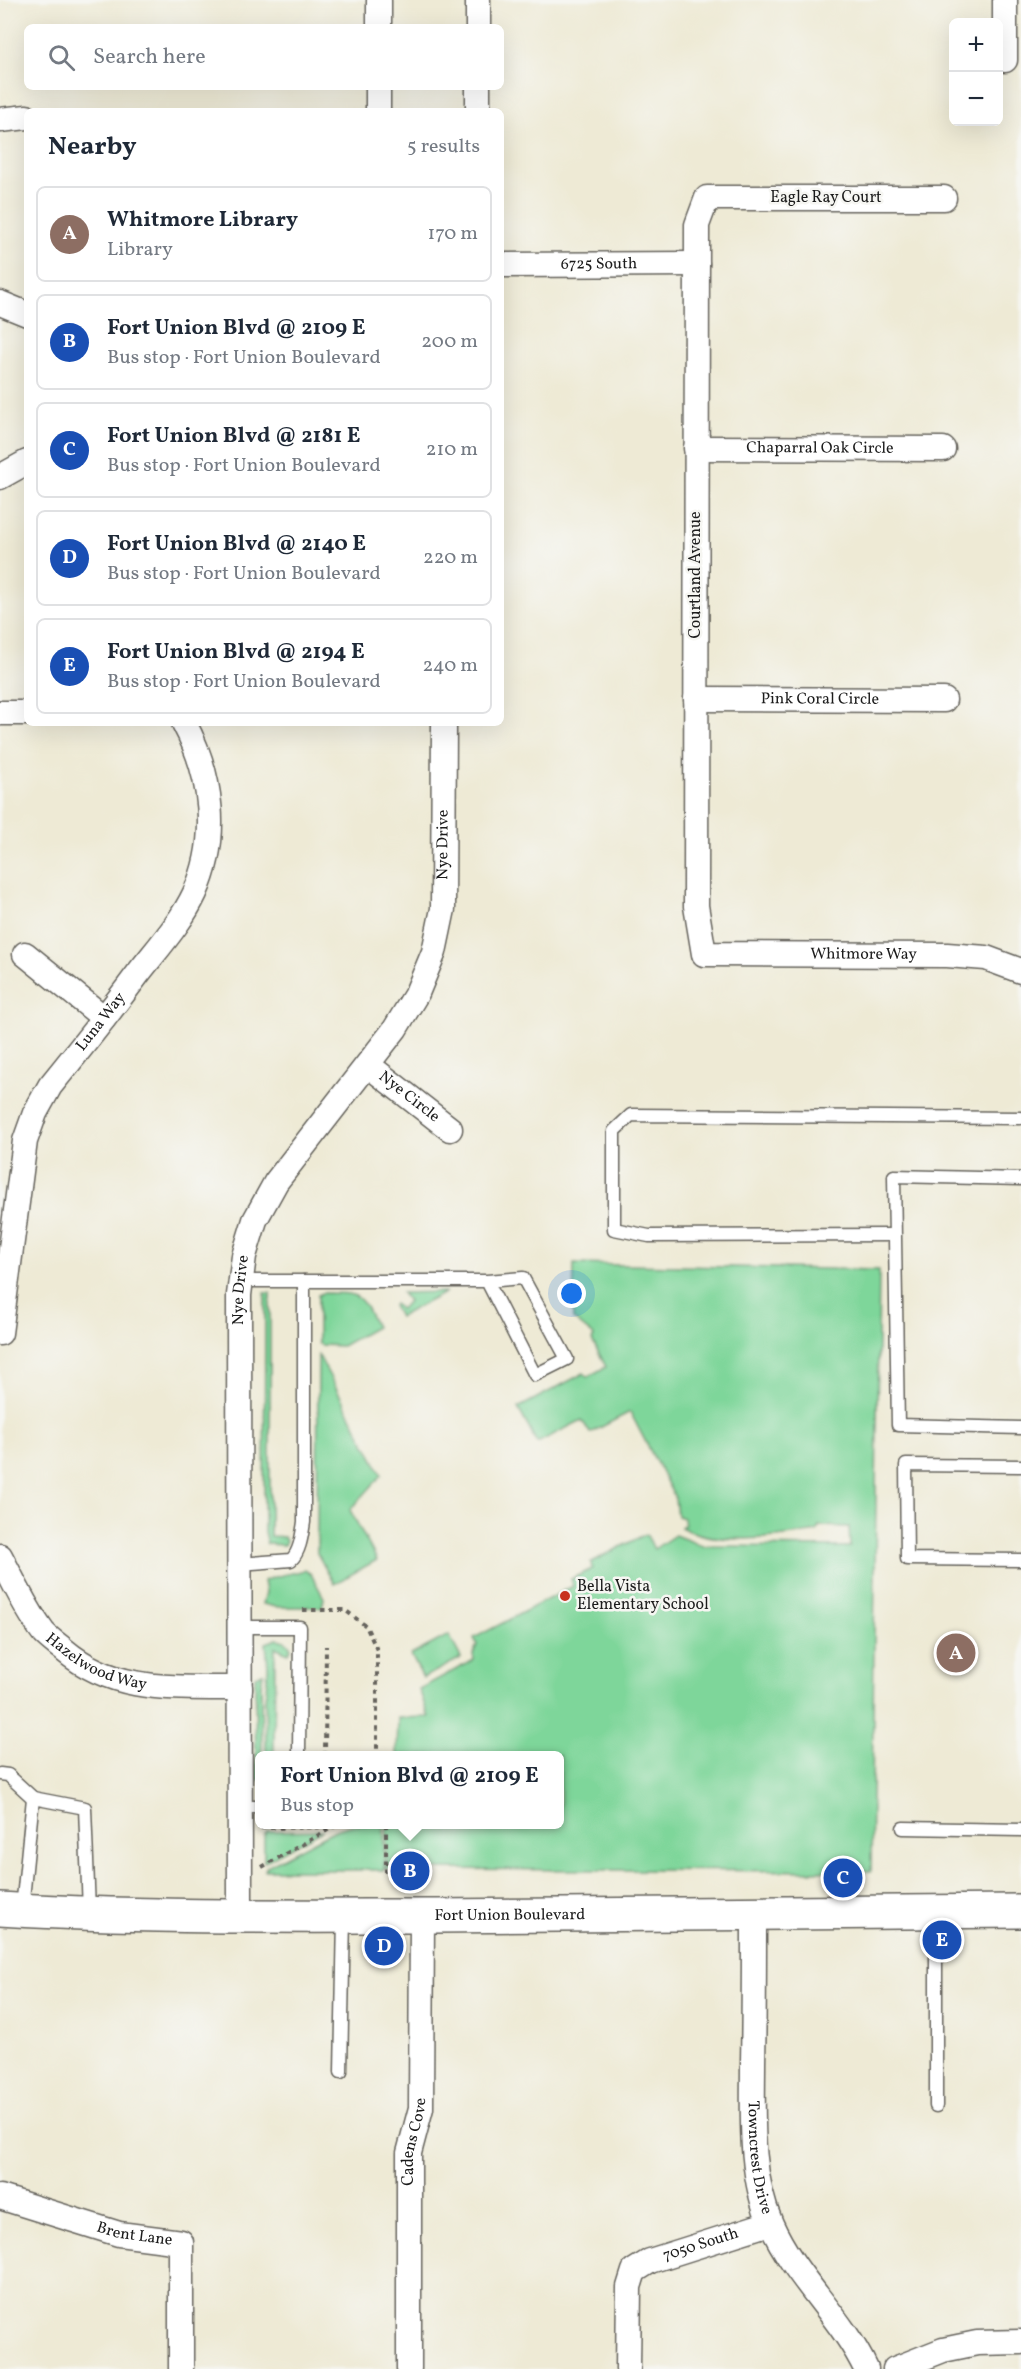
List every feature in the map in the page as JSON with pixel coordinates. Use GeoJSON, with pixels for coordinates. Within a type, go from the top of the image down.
{"type":"FeatureCollection","features":[{"type":"Feature","properties":{"kind":"main road","name":"Fort Union Boulevard"},"geometry":{"type":"LineString","coordinates":[[11,1910],[89,1914],[240,1916],[754,1915],[1021,1911]]}},
{"type":"Feature","properties":{"kind":"street"},"geometry":{"type":"LineString","coordinates":[[379,0],[379,24]]}},
{"type":"Feature","properties":{"kind":"street"},"geometry":{"type":"LineString","coordinates":[[478,0],[478,24]]}},
{"type":"Feature","properties":{"kind":"street"},"geometry":{"type":"LineString","coordinates":[[1005,0],[1005,60]]}},
{"type":"Feature","properties":{"kind":"street"},"geometry":{"type":"LineString","coordinates":[[378,90],[378,108]]}},
{"type":"Feature","properties":{"kind":"street"},"geometry":{"type":"LineString","coordinates":[[478,90],[478,108]]}},
{"type":"Feature","properties":{"kind":"street"},"geometry":{"type":"LineString","coordinates":[[0,120],[24,117]]}},
{"type":"Feature","properties":{"kind":"street","name":"Eagle Ray Court"},"geometry":{"type":"LineString","coordinates":[[707,198],[944,198]]}},
{"type":"Feature","properties":{"kind":"street","name":"Courtland Avenue"},"geometry":{"type":"LineString","coordinates":[[704,954],[696,906],[696,448],[697,225],[707,198]]}},
{"type":"Feature","properties":{"kind":"street","name":"6725 South"},"geometry":{"type":"LineString","coordinates":[[504,264],[697,264]]}},
{"type":"Feature","properties":{"kind":"street"},"geometry":{"type":"LineString","coordinates":[[0,303],[24,313]]}},
{"type":"Feature","properties":{"kind":"street","name":"Chaparral Oak Circle"},"geometry":{"type":"LineString","coordinates":[[696,448],[944,449]]}},
{"type":"Feature","properties":{"kind":"street"},"geometry":{"type":"LineString","coordinates":[[0,477],[24,464]]}},
{"type":"Feature","properties":{"kind":"street","name":"Pink Coral Circle"},"geometry":{"type":"LineString","coordinates":[[696,699],[944,700]]}},
{"type":"Feature","properties":{"kind":"street"},"geometry":{"type":"LineString","coordinates":[[0,713],[24,713]]}},
{"type":"Feature","properties":{"kind":"street","name":"Luna Way"},"geometry":{"type":"LineString","coordinates":[[0,1333],[10,1174],[35,1113],[50,1086],[177,923],[195,893],[206,860],[211,823],[207,784],[196,746],[186,726]]}},
{"type":"Feature","properties":{"kind":"street","name":"Nye Drive"},"geometry":{"type":"LineString","coordinates":[[240,1916],[250,1807],[240,1688],[239,1627],[240,1281],[244,1256],[255,1220],[276,1182],[395,1029],[417,993],[434,952],[443,909],[444,889],[444,726]]}},
{"type":"Feature","properties":{"kind":"street"},"geometry":{"type":"LineString","coordinates":[[25,954],[104,1018]]}},
{"type":"Feature","properties":{"kind":"street","name":"Whitmore Way"},"geometry":{"type":"LineString","coordinates":[[704,954],[947,955],[986,958],[1021,971]]}},
{"type":"Feature","properties":{"kind":"street","name":"Nye Circle"},"geometry":{"type":"LineString","coordinates":[[368,1065],[450,1129]]}},
{"type":"Feature","properties":{"kind":"street","name":"Hazelwood Way"},"geometry":{"type":"LineString","coordinates":[[0,1556],[22,1600],[45,1634],[76,1660],[115,1680],[159,1687],[240,1688]]}},
{"type":"Feature","properties":{"kind":"street","name":"Towncrest Drive"},"geometry":{"type":"LineString","coordinates":[[754,1915],[754,2148],[759,2187],[770,2223],[789,2260],[837,2321],[858,2352],[866,2369]]}},
{"type":"Feature","properties":{"kind":"street","name":"Cadens Cove"},"geometry":{"type":"LineString","coordinates":[[409,2369],[410,2152],[421,2108],[422,1916]]}},
{"type":"Feature","properties":{"kind":"street","name":"Brent Lane"},"geometry":{"type":"LineString","coordinates":[[0,2197],[119,2234],[181,2242],[182,2369]]}},
{"type":"Feature","properties":{"kind":"street","name":"7050 South"},"geometry":{"type":"LineString","coordinates":[[628,2369],[629,2287],[634,2271],[650,2261],[770,2223]]}},
{"type":"Feature","properties":{"kind":"street"},"geometry":{"type":"LineString","coordinates":[[895,2369],[943,2350],[977,2343],[1021,2342]]}},
{"type":"Feature","properties":{"kind":"lane"},"geometry":{"type":"LineString","coordinates":[[894,1235],[649,1236],[614,1228],[614,1131],[631,1115],[1021,1118]]}},
{"type":"Feature","properties":{"kind":"lane"},"geometry":{"type":"LineString","coordinates":[[1021,1179],[894,1176],[898,1425],[1021,1428]]}},
{"type":"Feature","properties":{"kind":"lane"},"geometry":{"type":"LineString","coordinates":[[240,1281],[487,1281],[523,1278],[567,1359],[535,1376],[487,1281]]}},
{"type":"Feature","properties":{"kind":"lane"},"geometry":{"type":"LineString","coordinates":[[239,1564],[291,1560],[296,1554],[302,1535],[304,1522],[304,1281]]}},
{"type":"Feature","properties":{"kind":"lane"},"geometry":{"type":"LineString","coordinates":[[1021,1466],[906,1465],[907,1559],[1021,1560]]}},
{"type":"Feature","properties":{"kind":"lane"},"geometry":{"type":"LineString","coordinates":[[239,1627],[300,1627],[299,1751]]}},
{"type":"Feature","properties":{"kind":"lane"},"geometry":{"type":"LineString","coordinates":[[0,1774],[8,1775],[33,1798],[85,1808],[89,1914]]}},
{"type":"Feature","properties":{"kind":"lane"},"geometry":{"type":"LineString","coordinates":[[11,1910],[33,1798]]}},
{"type":"Feature","properties":{"kind":"lane"},"geometry":{"type":"LineString","coordinates":[[903,1828],[1021,1830]]}},
{"type":"Feature","properties":{"kind":"lane"},"geometry":{"type":"LineString","coordinates":[[936,1912],[936,2106]]}},
{"type":"Feature","properties":{"kind":"lane"},"geometry":{"type":"LineString","coordinates":[[340,2072],[344,1916]]}},
{"type":"Feature","properties":{"kind":"path"},"geometry":{"type":"LineString","coordinates":[[293,1611],[345,1610],[366,1626],[377,1650],[377,1751]]}},
{"type":"Feature","properties":{"kind":"path"},"geometry":{"type":"LineString","coordinates":[[325,1751],[326,1646]]}},
{"type":"Feature","properties":{"kind":"path"},"geometry":{"type":"LineString","coordinates":[[262,1867],[329,1829]]}},
{"type":"Feature","properties":{"kind":"path"},"geometry":{"type":"LineString","coordinates":[[386,1829],[386,1873]]}},
{"type":"Feature","properties":{"kind":"green space"},"geometry":{"type":"Polygon","coordinates":[[[574,1264],[879,1270],[871,1871],[386,1869],[387,1829],[564,1829],[564,1751],[397,1751],[398,1718],[429,1717],[419,1689],[474,1660],[473,1654],[477,1645],[474,1638],[573,1586],[571,1579],[592,1569],[591,1562],[646,1534],[654,1549],[675,1535],[703,1546],[850,1547],[849,1527],[819,1526],[817,1531],[748,1539],[711,1537],[681,1527],[685,1524],[683,1518],[677,1516],[675,1498],[630,1412],[590,1433],[582,1420],[537,1443],[518,1408],[584,1373],[587,1377],[606,1367],[592,1340],[594,1336],[573,1319],[574,1264]]]}},
{"type":"Feature","properties":{"kind":"green space"},"geometry":{"type":"Polygon","coordinates":[[[446,1292],[399,1317],[393,1306],[394,1304],[401,1309],[408,1301],[402,1293],[446,1292]]]}},
{"type":"Feature","properties":{"kind":"green space"},"geometry":{"type":"Polygon","coordinates":[[[265,1293],[270,1293],[270,1536],[284,1537],[285,1545],[267,1544],[264,1532],[265,1293]]]}},
{"type":"Feature","properties":{"kind":"green space"},"geometry":{"type":"Polygon","coordinates":[[[323,1293],[352,1295],[358,1298],[376,1327],[342,1346],[321,1345],[318,1343],[318,1295],[323,1293]]]}},
{"type":"Feature","properties":{"kind":"green space"},"geometry":{"type":"Polygon","coordinates":[[[318,1354],[382,1475],[350,1510],[377,1560],[334,1584],[317,1553],[318,1354]]]}},
{"type":"Feature","properties":{"kind":"green space"},"geometry":{"type":"Polygon","coordinates":[[[305,1570],[311,1574],[324,1598],[322,1607],[276,1607],[263,1604],[266,1592],[264,1581],[305,1570]]]}},
{"type":"Feature","properties":{"kind":"green space"},"geometry":{"type":"Polygon","coordinates":[[[449,1635],[461,1658],[423,1678],[411,1655],[449,1635]]]}},
{"type":"Feature","properties":{"kind":"green space"},"geometry":{"type":"Polygon","coordinates":[[[277,1639],[282,1640],[291,1649],[288,1653],[275,1647],[274,1751],[266,1751],[265,1700],[268,1668],[266,1643],[277,1639]]]}},
{"type":"Feature","properties":{"kind":"green space"},"geometry":{"type":"Polygon","coordinates":[[[263,1673],[261,1686],[262,1751],[256,1751],[255,1676],[263,1673]]]}},
{"type":"Feature","properties":{"kind":"green space"},"geometry":{"type":"Polygon","coordinates":[[[384,1829],[384,1870],[265,1870],[267,1866],[335,1830],[384,1829]]]}},
{"type":"Feature","properties":{"kind":"green space"},"geometry":{"type":"Polygon","coordinates":[[[323,1830],[264,1862],[264,1835],[268,1831],[323,1830]]]}},
{"type":"Feature","properties":{"kind":"place","name":"Bella Vista Elementary School"},"geometry":{"type":"Point","coordinates":[565,1596]}},
{"type":"Feature","properties":{"kind":"place","name":"Whitmore Library"},"geometry":{"type":"Point","coordinates":[956,1653]}},
{"type":"Feature","properties":{"kind":"place","name":"Fort Union Blvd @ 2109 E"},"geometry":{"type":"Point","coordinates":[410,1871]}},
{"type":"Feature","properties":{"kind":"place","name":"Fort Union Blvd @ 2181 E"},"geometry":{"type":"Point","coordinates":[843,1878]}},
{"type":"Feature","properties":{"kind":"place","name":"Fort Union Blvd @ 2194 E"},"geometry":{"type":"Point","coordinates":[942,1940]}},
{"type":"Feature","properties":{"kind":"place","name":"Fort Union Blvd @ 2140 E"},"geometry":{"type":"Point","coordinates":[384,1946]}}]}
